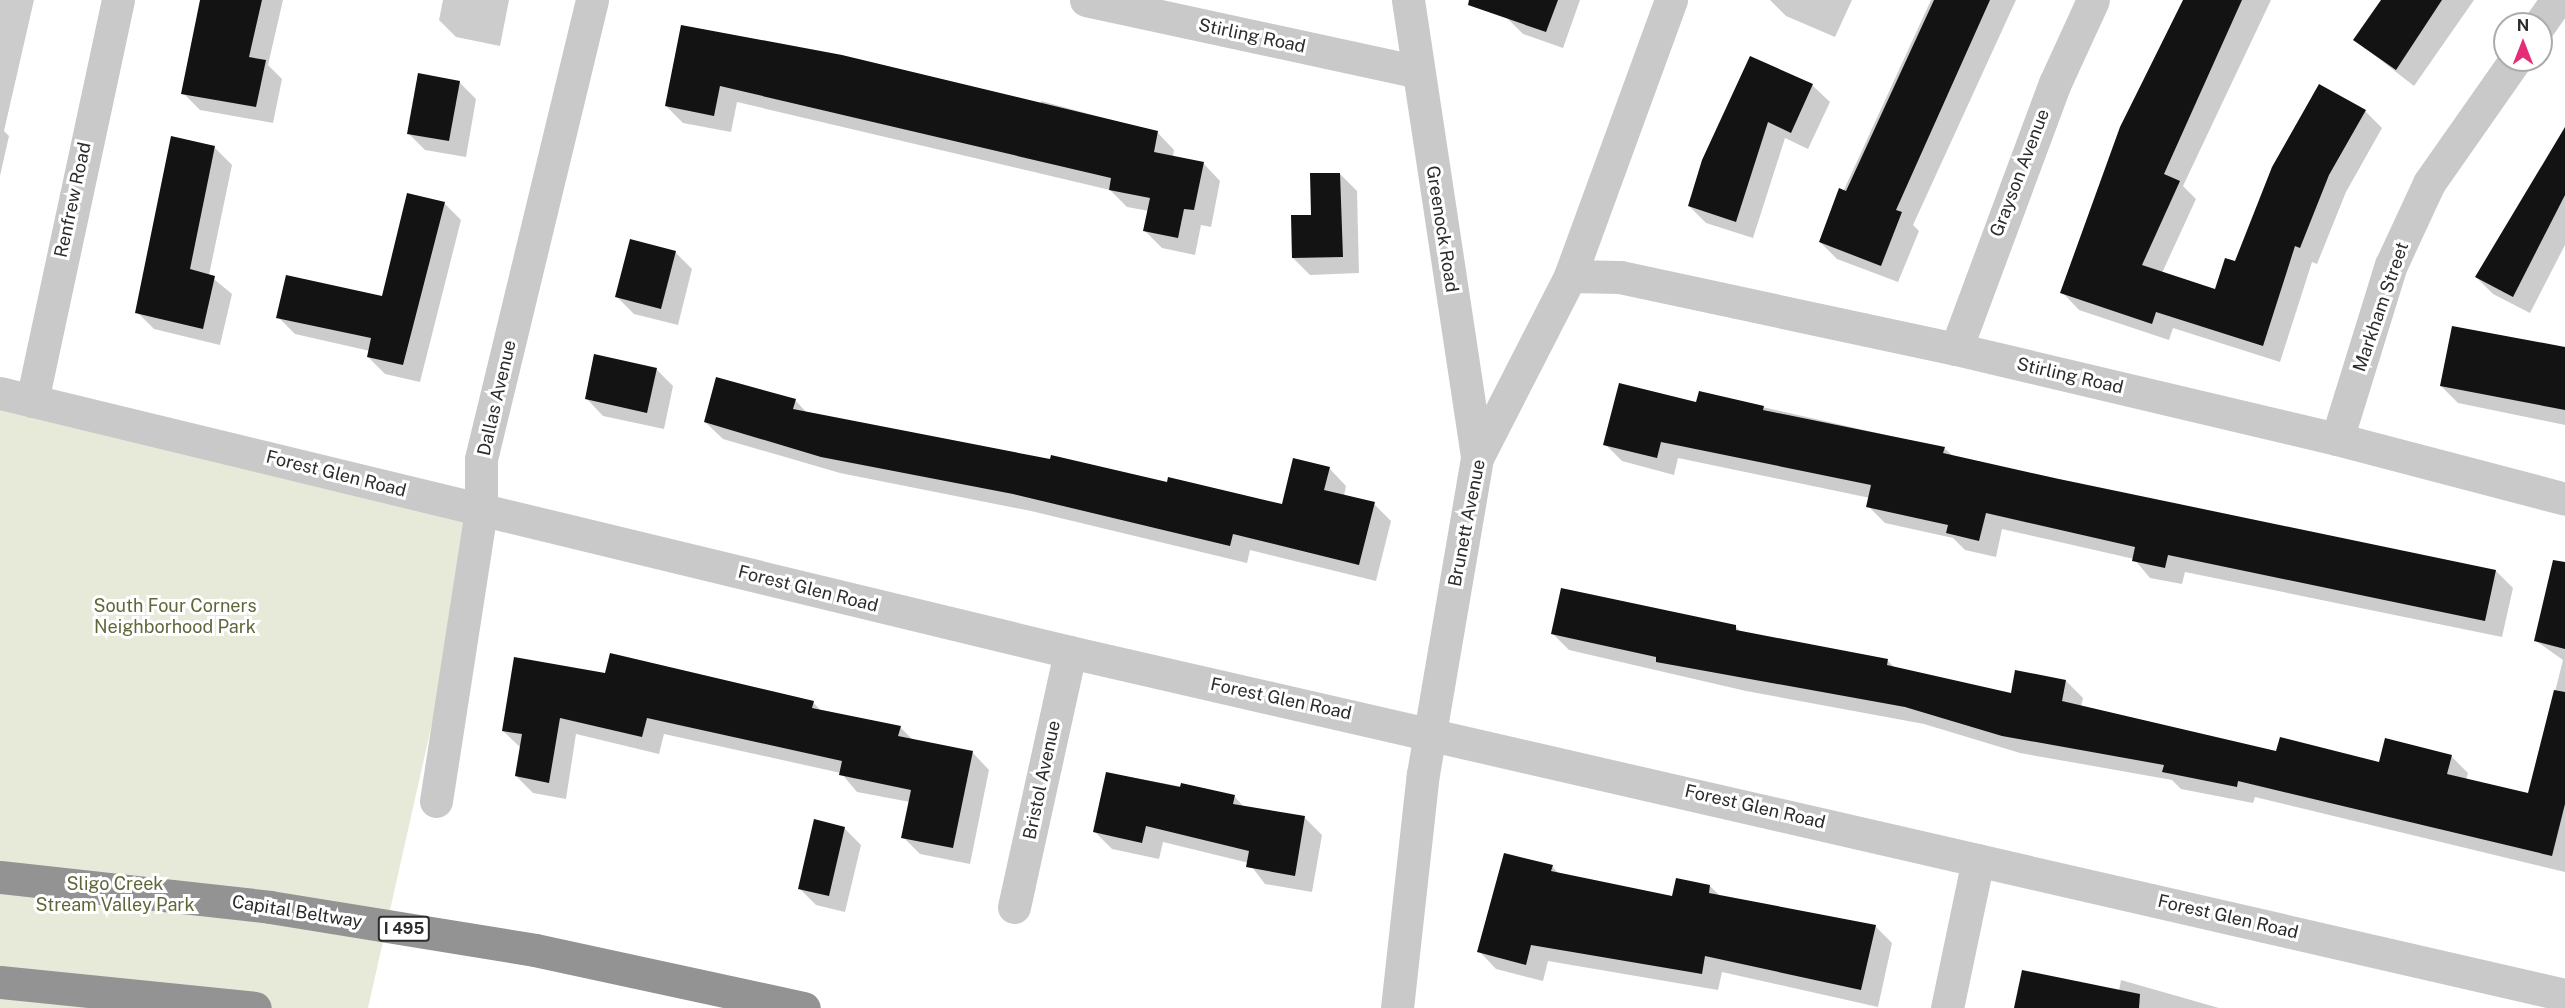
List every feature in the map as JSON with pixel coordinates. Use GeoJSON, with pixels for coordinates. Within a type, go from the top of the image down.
{"type":"FeatureCollection","features":[{"type":"Feature","properties":{"kind":"highway","name":"Capital Beltway"},"geometry":{"type":"LineString","coordinates":[[0,877],[305,912],[535,950],[804,1008]]}},
{"type":"Feature","properties":{"kind":"highway"},"geometry":{"type":"LineString","coordinates":[[0,982],[255,1008]]}},
{"type":"Feature","properties":{"kind":"street","name":"Renfrew Road"},"geometry":{"type":"LineString","coordinates":[[32,401],[118,0]]}},
{"type":"Feature","properties":{"kind":"street","name":"Dallas Avenue"},"geometry":{"type":"LineString","coordinates":[[436,801],[481,510],[481,459],[592,0]]}},
{"type":"Feature","properties":{"kind":"street","name":"Stirling Road"},"geometry":{"type":"LineString","coordinates":[[1086,0],[1418,72]]}},
{"type":"Feature","properties":{"kind":"street","name":"Greenock Road"},"geometry":{"type":"LineString","coordinates":[[1408,0],[1477,458]]}},
{"type":"Feature","properties":{"kind":"street","name":"Brunett Avenue"},"geometry":{"type":"LineString","coordinates":[[1397,1008],[1430,732],[1477,458],[1570,276],[1671,0]]}},
{"type":"Feature","properties":{"kind":"street","name":"Grayson Avenue"},"geometry":{"type":"LineString","coordinates":[[1956,349],[2042,115],[2093,0]]}},
{"type":"Feature","properties":{"kind":"street","name":"Markham Street"},"geometry":{"type":"LineString","coordinates":[[2337,439],[2391,265],[2429,183],[2507,72]]}},
{"type":"Feature","properties":{"kind":"street","name":"Stirling Road"},"geometry":{"type":"LineString","coordinates":[[1570,276],[1620,277],[1956,349],[2337,439],[2565,499]]}},
{"type":"Feature","properties":{"kind":"street","name":"Forest Glen Road"},"geometry":{"type":"LineString","coordinates":[[0,393],[1070,652],[1430,732],[2565,995]]}},
{"type":"Feature","properties":{"kind":"street","name":"Bristol Avenue"},"geometry":{"type":"LineString","coordinates":[[1014,907],[1070,652]]}},
{"type":"Feature","properties":{"kind":"street"},"geometry":{"type":"LineString","coordinates":[[1947,1008],[1978,860]]}},
{"type":"Feature","properties":{"kind":"green space","name":"South Four Corners Neighborhood Park"},"geometry":{"type":"Polygon","coordinates":[[[0,407],[480,510],[368,1008],[0,1008],[0,407]]]}},
{"type":"Feature","properties":{"kind":"building"},"geometry":{"type":"Polygon","coordinates":[[[200,0],[262,0],[249,57],[266,60],[256,107],[181,94],[200,0]]]}},
{"type":"Feature","properties":{"kind":"building"},"geometry":{"type":"Polygon","coordinates":[[[1469,0],[1558,0],[1546,32],[1468,5],[1469,0]]]}},
{"type":"Feature","properties":{"kind":"building"},"geometry":{"type":"Polygon","coordinates":[[[1934,0],[1990,0],[1896,210],[1902,212],[1881,266],[1819,242],[1839,188],[1846,191],[1934,0]]]}},
{"type":"Feature","properties":{"kind":"building"},"geometry":{"type":"Polygon","coordinates":[[[2183,0],[2242,0],[2164,174],[2180,181],[2142,265],[2215,289],[2225,258],[2235,261],[2272,167],[2319,84],[2366,110],[2329,175],[2300,248],[2295,246],[2263,346],[2156,312],[2152,324],[2060,293],[2120,127],[2183,0]]]}},
{"type":"Feature","properties":{"kind":"building"},"geometry":{"type":"Polygon","coordinates":[[[2381,0],[2442,0],[2396,70],[2353,40],[2381,0]]]}},
{"type":"Feature","properties":{"kind":"building"},"geometry":{"type":"Polygon","coordinates":[[[681,25],[842,55],[1158,131],[1154,152],[1204,162],[1194,210],[1184,209],[1178,238],[1143,231],[1150,198],[1109,190],[1111,178],[720,86],[714,116],[665,106],[681,25]]]}},
{"type":"Feature","properties":{"kind":"building"},"geometry":{"type":"Polygon","coordinates":[[[1750,56],[1813,84],[1791,133],[1768,122],[1736,222],[1688,206],[1702,160],[1750,56]]]}},
{"type":"Feature","properties":{"kind":"building"},"geometry":{"type":"Polygon","coordinates":[[[418,73],[460,81],[449,141],[407,134],[418,73]]]}},
{"type":"Feature","properties":{"kind":"building"},"geometry":{"type":"Polygon","coordinates":[[[2565,127],[2565,195],[2513,297],[2475,277],[2565,127]]]}},
{"type":"Feature","properties":{"kind":"building"},"geometry":{"type":"Polygon","coordinates":[[[171,136],[215,146],[190,269],[215,276],[203,329],[135,313],[171,136]]]}},
{"type":"Feature","properties":{"kind":"building"},"geometry":{"type":"Polygon","coordinates":[[[1310,173],[1340,173],[1343,257],[1292,258],[1291,215],[1311,215],[1310,173]]]}},
{"type":"Feature","properties":{"kind":"building"},"geometry":{"type":"Polygon","coordinates":[[[407,193],[445,202],[403,365],[367,357],[371,338],[276,318],[286,275],[382,296],[407,193]]]}},
{"type":"Feature","properties":{"kind":"building"},"geometry":{"type":"Polygon","coordinates":[[[630,239],[676,251],[661,309],[615,297],[630,239]]]}},
{"type":"Feature","properties":{"kind":"building"},"geometry":{"type":"Polygon","coordinates":[[[2452,326],[2565,347],[2565,410],[2440,386],[2452,326]]]}},
{"type":"Feature","properties":{"kind":"building"},"geometry":{"type":"Polygon","coordinates":[[[594,354],[657,368],[647,413],[585,399],[594,354]]]}},
{"type":"Feature","properties":{"kind":"building"},"geometry":{"type":"Polygon","coordinates":[[[716,377],[796,399],[793,409],[1050,459],[1051,455],[1167,482],[1168,477],[1282,504],[1293,458],[1330,467],[1324,490],[1375,502],[1359,565],[1233,534],[1230,546],[1013,494],[821,457],[704,422],[716,377]]]}},
{"type":"Feature","properties":{"kind":"building"},"geometry":{"type":"Polygon","coordinates":[[[1619,383],[1696,402],[1699,391],[1764,406],[1763,410],[1945,447],[1943,453],[2496,570],[2485,621],[2168,555],[2165,568],[2132,561],[2135,547],[1986,513],[1979,541],[1946,533],[1948,525],[1866,507],[1871,485],[1661,442],[1657,458],[1603,445],[1619,383]]]}},
{"type":"Feature","properties":{"kind":"building"},"geometry":{"type":"Polygon","coordinates":[[[2553,560],[2565,562],[2565,649],[2534,641],[2553,560]]]}},
{"type":"Feature","properties":{"kind":"building"},"geometry":{"type":"Polygon","coordinates":[[[1561,588],[1736,625],[1736,630],[1888,659],[1887,665],[2011,693],[2015,670],[2066,680],[2062,701],[2276,751],[2280,737],[2379,762],[2385,738],[2452,755],[2447,774],[2528,793],[2554,690],[2565,692],[2565,804],[2552,856],[2238,781],[2237,787],[2162,772],[2164,765],[2002,736],[1905,707],[1656,662],[1656,657],[1551,634],[1561,588]]]}},
{"type":"Feature","properties":{"kind":"building"},"geometry":{"type":"Polygon","coordinates":[[[610,653],[814,701],[812,708],[901,726],[898,736],[973,751],[953,848],[901,838],[911,790],[839,775],[842,761],[647,718],[642,737],[560,718],[549,783],[515,776],[522,734],[502,731],[514,657],[605,673],[610,653]]]}},
{"type":"Feature","properties":{"kind":"building"},"geometry":{"type":"Polygon","coordinates":[[[1106,772],[1180,787],[1181,783],[1235,795],[1233,804],[1305,816],[1295,876],[1246,867],[1249,851],[1146,826],[1142,843],[1093,832],[1106,772]]]}},
{"type":"Feature","properties":{"kind":"building"},"geometry":{"type":"Polygon","coordinates":[[[814,819],[845,827],[829,896],[798,889],[814,819]]]}},
{"type":"Feature","properties":{"kind":"building"},"geometry":{"type":"Polygon","coordinates":[[[1504,853],[1553,865],[1551,871],[1672,896],[1676,878],[1710,885],[1709,893],[1876,925],[1861,990],[1705,956],[1702,974],[1531,945],[1526,965],[1477,952],[1504,853]]]}},
{"type":"Feature","properties":{"kind":"building"},"geometry":{"type":"Polygon","coordinates":[[[2022,970],[2140,994],[2139,1008],[2014,1008],[2022,970]]]}},
{"type":"Feature","properties":{"kind":"park label","name":"Sligo Creek Stream Valley Park"},"geometry":{"type":"Point","coordinates":[115,895]}}]}
